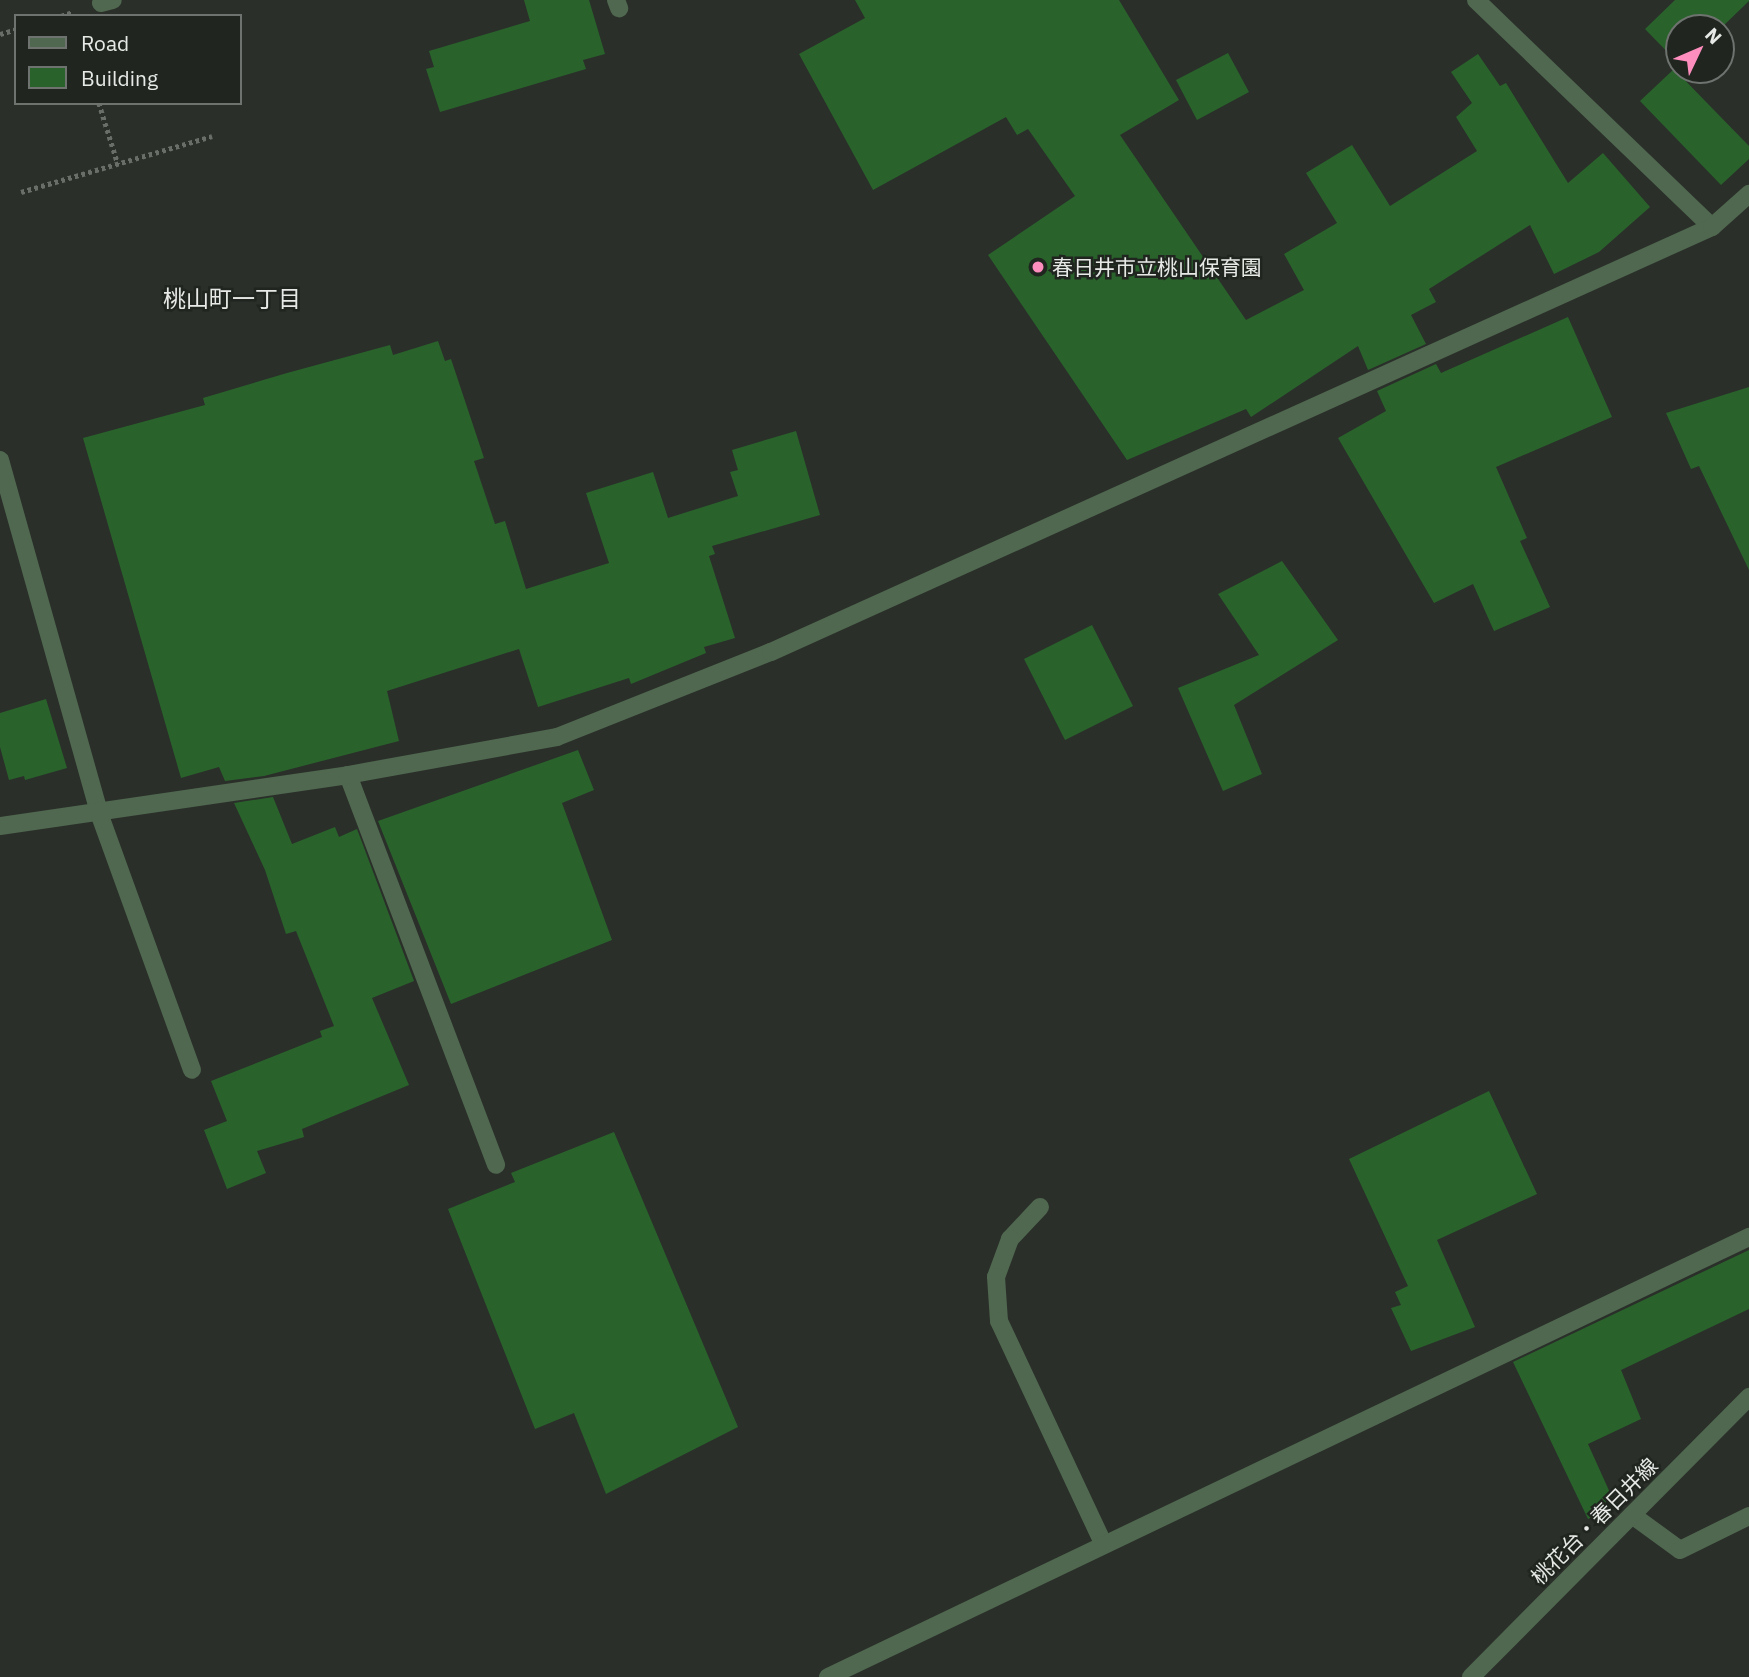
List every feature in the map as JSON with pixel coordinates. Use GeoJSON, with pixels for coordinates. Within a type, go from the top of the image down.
{"type":"FeatureCollection","features":[{"type":"Feature","properties":{"kind":"street"},"geometry":{"type":"LineString","coordinates":[[1476,0],[1712,227]]}},
{"type":"Feature","properties":{"kind":"street"},"geometry":{"type":"LineString","coordinates":[[0,827],[348,775],[556,737],[771,652],[1712,227],[1742,213],[1749,194]]}},
{"type":"Feature","properties":{"kind":"street"},"geometry":{"type":"LineString","coordinates":[[0,460],[99,813],[192,1070]]}},
{"type":"Feature","properties":{"kind":"street"},"geometry":{"type":"LineString","coordinates":[[348,775],[496,1165]]}},
{"type":"Feature","properties":{"kind":"street"},"geometry":{"type":"LineString","coordinates":[[1040,1207],[1010,1239],[996,1277],[999,1321],[1104,1545]]}},
{"type":"Feature","properties":{"kind":"street"},"geometry":{"type":"LineString","coordinates":[[828,1677],[1749,1237]]}},
{"type":"Feature","properties":{"kind":"street","name":"桃花台・春日井線"},"geometry":{"type":"LineString","coordinates":[[1471,1677],[1749,1397]]}},
{"type":"Feature","properties":{"kind":"street"},"geometry":{"type":"LineString","coordinates":[[1632,1515],[1680,1549],[1749,1516]]}},
{"type":"Feature","properties":{"kind":"path"},"geometry":{"type":"LineString","coordinates":[[100,105],[118,164]]}},
{"type":"Feature","properties":{"kind":"path"},"geometry":{"type":"LineString","coordinates":[[21,192],[212,136]]}},
{"type":"Feature","properties":{"kind":"building"},"geometry":{"type":"Polygon","coordinates":[[[524,0],[589,0],[605,54],[583,60],[586,69],[440,112],[426,69],[434,67],[429,51],[530,21],[524,0]]]}},
{"type":"Feature","properties":{"kind":"building"},"geometry":{"type":"Polygon","coordinates":[[[855,0],[1119,0],[1179,100],[1120,135],[1246,320],[1304,290],[1284,254],[1337,223],[1306,173],[1352,145],[1390,206],[1477,151],[1456,117],[1472,103],[1451,72],[1478,54],[1500,86],[1506,83],[1568,183],[1603,153],[1650,207],[1599,252],[1554,274],[1530,225],[1429,289],[1436,302],[1411,315],[1426,344],[1368,370],[1358,346],[1251,417],[1246,409],[1127,460],[988,255],[1075,196],[1028,129],[1017,135],[1006,117],[873,190],[799,54],[865,18],[855,0]]]}},
{"type":"Feature","properties":{"kind":"building"},"geometry":{"type":"Polygon","coordinates":[[[1675,0],[1749,0],[1735,14],[1665,14],[1665,50],[1645,29],[1675,0]]]}},
{"type":"Feature","properties":{"kind":"building"},"geometry":{"type":"Polygon","coordinates":[[[1228,53],[1249,92],[1197,120],[1176,80],[1228,53]]]}},
{"type":"Feature","properties":{"kind":"building"},"geometry":{"type":"Polygon","coordinates":[[[1665,77],[1665,84],[1689,84],[1749,146],[1749,159],[1721,185],[1640,101],[1665,77]]]}},
{"type":"Feature","properties":{"kind":"building"},"geometry":{"type":"Polygon","coordinates":[[[1568,317],[1612,417],[1496,467],[1527,538],[1520,541],[1550,607],[1494,631],[1473,584],[1434,603],[1338,438],[1386,411],[1377,391],[1436,364],[1441,373],[1568,317]]]}},
{"type":"Feature","properties":{"kind":"building"},"geometry":{"type":"Polygon","coordinates":[[[438,341],[445,361],[451,359],[484,458],[474,461],[495,524],[505,521],[526,589],[609,563],[586,493],[653,472],[668,518],[738,496],[730,472],[738,470],[732,450],[796,431],[820,515],[712,546],[715,554],[709,556],[735,638],[704,647],[706,653],[631,684],[629,678],[538,707],[519,649],[387,691],[399,741],[264,776],[225,781],[219,767],[181,778],[83,438],[205,405],[203,398],[287,373],[390,345],[393,355],[438,341]]]}},
{"type":"Feature","properties":{"kind":"building"},"geometry":{"type":"Polygon","coordinates":[[[1749,387],[1749,570],[1699,466],[1691,469],[1666,413],[1749,387]]]}},
{"type":"Feature","properties":{"kind":"building"},"geometry":{"type":"Polygon","coordinates":[[[1282,561],[1338,640],[1234,705],[1262,774],[1223,791],[1178,688],[1259,655],[1218,594],[1282,561]]]}},
{"type":"Feature","properties":{"kind":"building"},"geometry":{"type":"Polygon","coordinates":[[[1092,625],[1133,706],[1065,740],[1024,659],[1092,625]]]}},
{"type":"Feature","properties":{"kind":"building"},"geometry":{"type":"Polygon","coordinates":[[[46,699],[67,768],[25,780],[24,776],[9,780],[0,747],[0,713],[46,699]]]}},
{"type":"Feature","properties":{"kind":"building"},"geometry":{"type":"Polygon","coordinates":[[[578,750],[594,790],[562,803],[612,940],[451,1004],[378,821],[578,750]]]}},
{"type":"Feature","properties":{"kind":"building"},"geometry":{"type":"Polygon","coordinates":[[[273,797],[292,844],[335,827],[339,837],[357,829],[414,981],[372,998],[409,1085],[302,1129],[304,1137],[257,1151],[266,1173],[227,1189],[204,1130],[227,1121],[211,1081],[322,1037],[320,1031],[334,1026],[296,931],[286,934],[265,870],[234,803],[273,797]]]}},
{"type":"Feature","properties":{"kind":"building"},"geometry":{"type":"Polygon","coordinates":[[[1489,1091],[1537,1194],[1437,1240],[1475,1327],[1411,1351],[1391,1308],[1401,1305],[1395,1292],[1408,1286],[1349,1159],[1489,1091]]]}},
{"type":"Feature","properties":{"kind":"building"},"geometry":{"type":"Polygon","coordinates":[[[614,1132],[738,1427],[606,1494],[574,1413],[535,1429],[448,1209],[515,1182],[511,1173],[614,1132]]]}},
{"type":"Feature","properties":{"kind":"building"},"geometry":{"type":"Polygon","coordinates":[[[1749,1250],[1749,1309],[1621,1370],[1641,1419],[1588,1444],[1616,1506],[1588,1519],[1513,1362],[1749,1250]]]}},
{"type":"Feature","properties":{"kind":"place","name":"春日井市立桃山保育園"},"geometry":{"type":"Point","coordinates":[1038,267]}},
{"type":"Feature","properties":{"kind":"district","name":"桃山町一丁目"},"geometry":{"type":"Point","coordinates":[232,298]}}]}
